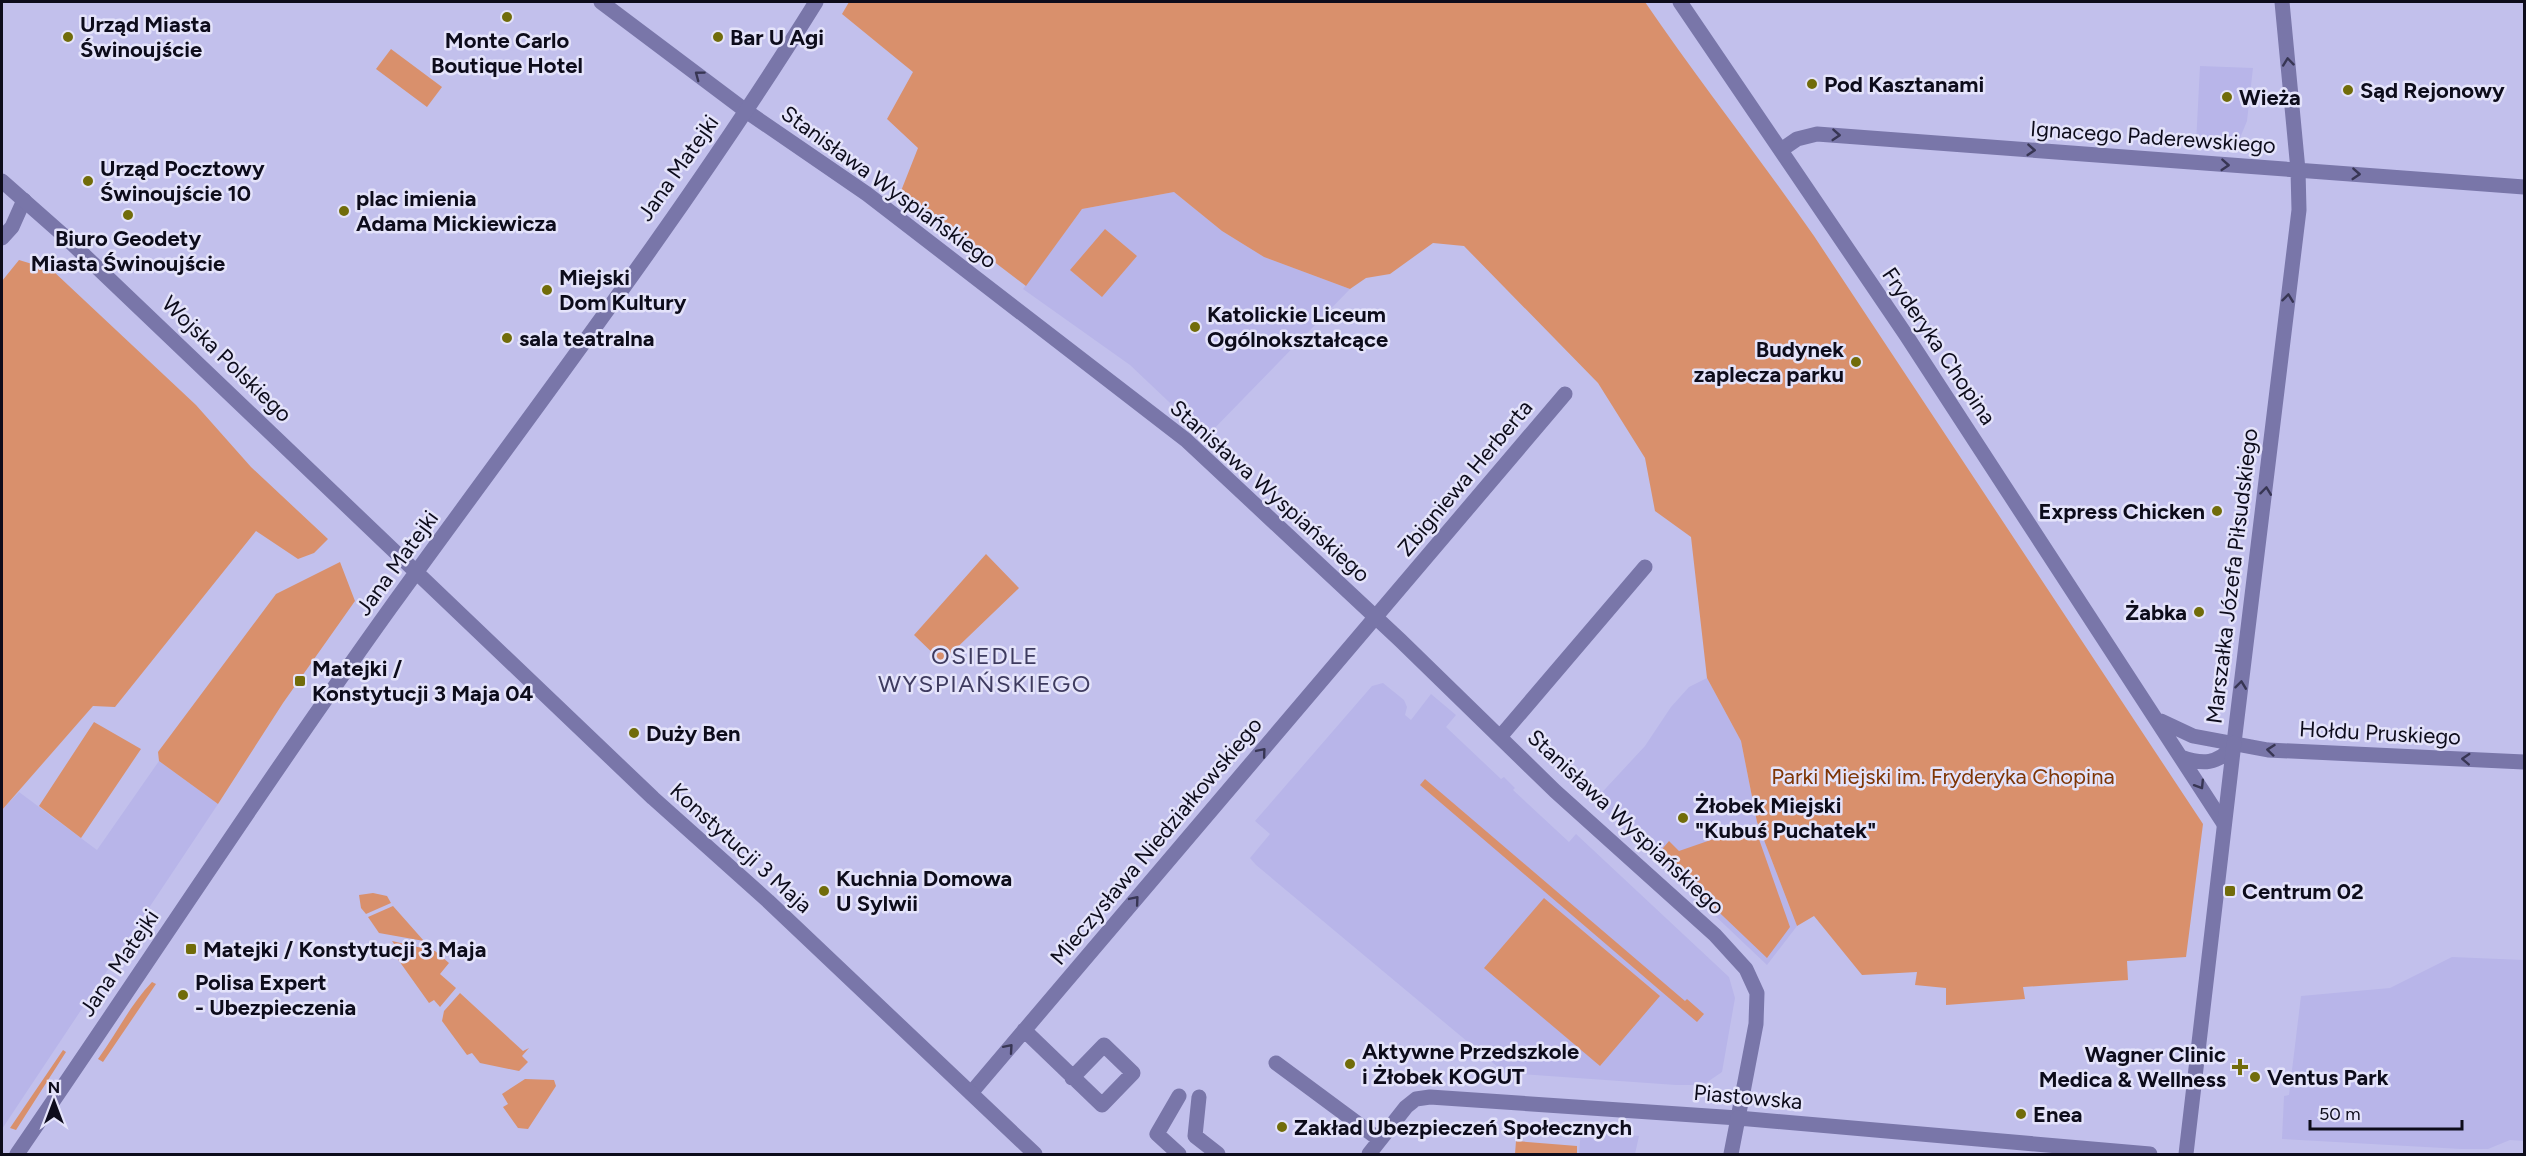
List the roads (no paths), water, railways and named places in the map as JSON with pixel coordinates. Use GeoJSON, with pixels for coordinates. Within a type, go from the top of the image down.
{"type":"FeatureCollection","features":[{"type":"Feature","properties":{"kind":"street","name":"Stanisława Wyspiańskiego"},"geometry":{"type":"LineString","coordinates":[[601,2],[746,111],[867,194],[1186,440],[1376,618],[1555,791],[1715,935],[1746,969],[1757,993],[1756,1024],[1731,1155]]}},
{"type":"Feature","properties":{"kind":"street","name":"Jana Matejki"},"geometry":{"type":"LineString","coordinates":[[17,1155],[136,977],[393,605],[417,575],[746,111],[816,2]]}},
{"type":"Feature","properties":{"kind":"street","name":"Fryderyka Chopina"},"geometry":{"type":"LineString","coordinates":[[1680,2],[1782,150],[2157,718],[2224,824]]}},
{"type":"Feature","properties":{"kind":"street","name":"Marszałka Józefa Piłsudskiego"},"geometry":{"type":"LineString","coordinates":[[2186,1155],[2299,210],[2298,170],[2282,2]]}},
{"type":"Feature","properties":{"kind":"street","name":"Ignacego Paderewskiego"},"geometry":{"type":"LineString","coordinates":[[1782,150],[1797,139],[1817,134],[2524,187]]}},
{"type":"Feature","properties":{"kind":"street","name":"Wojska Polskiego"},"geometry":{"type":"LineString","coordinates":[[2,182],[221,384],[417,575]]}},
{"type":"Feature","properties":{"kind":"street"},"geometry":{"type":"LineString","coordinates":[[2,238],[12,227],[24,200]]}},
{"type":"Feature","properties":{"kind":"street","name":"Zbigniewa Herberta"},"geometry":{"type":"LineString","coordinates":[[1376,618],[1565,394]]}},
{"type":"Feature","properties":{"kind":"street"},"geometry":{"type":"LineString","coordinates":[[1500,736],[1645,567]]}},
{"type":"Feature","properties":{"kind":"street","name":"Konstytucji 3 Maja"},"geometry":{"type":"LineString","coordinates":[[417,575],[652,798],[768,901],[1035,1155]]}},
{"type":"Feature","properties":{"kind":"street","name":"Mieczysława Niedziałkowskiego"},"geometry":{"type":"LineString","coordinates":[[971,1093],[1376,618]]}},
{"type":"Feature","properties":{"kind":"street","name":"Fryderyka Chopina"},"geometry":{"type":"LineString","coordinates":[[2157,718],[2184,733],[2234,745]]}},
{"type":"Feature","properties":{"kind":"street"},"geometry":{"type":"LineString","coordinates":[[2181,757],[2199,763],[2214,762],[2224,757],[2234,745]]}},
{"type":"Feature","properties":{"kind":"street","name":"Hołdu Pruskiego"},"geometry":{"type":"LineString","coordinates":[[2234,745],[2268,750],[2524,762]]}},
{"type":"Feature","properties":{"kind":"street"},"geometry":{"type":"LineString","coordinates":[[1024,1030],[1072,1078]]}},
{"type":"Feature","properties":{"kind":"street"},"geometry":{"type":"LineString","coordinates":[[1276,1063],[1380,1140]]}},
{"type":"Feature","properties":{"kind":"street"},"geometry":{"type":"LineString","coordinates":[[1179,1096],[1157,1134],[1179,1155]]}},
{"type":"Feature","properties":{"kind":"street"},"geometry":{"type":"LineString","coordinates":[[1199,1097],[1194,1136],[1218,1155]]}},
{"type":"Feature","properties":{"kind":"street","name":"Piastowska"},"geometry":{"type":"LineString","coordinates":[[1369,1155],[1406,1107],[1416,1099],[1430,1097],[1738,1118],[2150,1155]]}},
{"type":"Feature","properties":{"kind":"place","name":"Monte Carlo Boutique Hotel"},"geometry":{"type":"Point","coordinates":[507,17]}},
{"type":"Feature","properties":{"kind":"place","name":"Urząd Miasta Świnoujście"},"geometry":{"type":"Point","coordinates":[68,37]}},
{"type":"Feature","properties":{"kind":"place","name":"Bar U Agi"},"geometry":{"type":"Point","coordinates":[718,37]}},
{"type":"Feature","properties":{"kind":"place","name":"Pod Kasztanami"},"geometry":{"type":"Point","coordinates":[1812,84]}},
{"type":"Feature","properties":{"kind":"place","name":"Sąd Rejonowy"},"geometry":{"type":"Point","coordinates":[2348,90]}},
{"type":"Feature","properties":{"kind":"place","name":"Wieża"},"geometry":{"type":"Point","coordinates":[2227,97]}},
{"type":"Feature","properties":{"kind":"place","name":"Urząd Pocztowy Świnoujście 10"},"geometry":{"type":"Point","coordinates":[88,181]}},
{"type":"Feature","properties":{"kind":"place","name":"plac imienia Adama Mickiewicza"},"geometry":{"type":"Point","coordinates":[344,211]}},
{"type":"Feature","properties":{"kind":"place","name":"Biuro Geodety Miasta Świnoujście"},"geometry":{"type":"Point","coordinates":[128,215]}},
{"type":"Feature","properties":{"kind":"place","name":"Miejski Dom Kultury"},"geometry":{"type":"Point","coordinates":[547,290]}},
{"type":"Feature","properties":{"kind":"place","name":"Katolickie Liceum Ogólnokształcące"},"geometry":{"type":"Point","coordinates":[1195,327]}},
{"type":"Feature","properties":{"kind":"place","name":"sala teatralna"},"geometry":{"type":"Point","coordinates":[507,338]}},
{"type":"Feature","properties":{"kind":"place","name":"Budynek zaplecza parku"},"geometry":{"type":"Point","coordinates":[1856,362]}},
{"type":"Feature","properties":{"kind":"place","name":"Express Chicken"},"geometry":{"type":"Point","coordinates":[2217,511]}},
{"type":"Feature","properties":{"kind":"place","name":"Żabka"},"geometry":{"type":"Point","coordinates":[2199,612]}},
{"type":"Feature","properties":{"kind":"place","name":"Matejki / Konstytucji 3 Maja 04"},"geometry":{"type":"Point","coordinates":[300,681]}},
{"type":"Feature","properties":{"kind":"place","name":"Duży Ben"},"geometry":{"type":"Point","coordinates":[634,733]}},
{"type":"Feature","properties":{"kind":"place","name":"Żłobek Miejski \"Kubuś Puchatek\""},"geometry":{"type":"Point","coordinates":[1683,818]}},
{"type":"Feature","properties":{"kind":"place","name":"Kuchnia Domowa U Sylwii"},"geometry":{"type":"Point","coordinates":[824,891]}},
{"type":"Feature","properties":{"kind":"place","name":"Centrum 02"},"geometry":{"type":"Point","coordinates":[2230,891]}},
{"type":"Feature","properties":{"kind":"place","name":"Matejki / Konstytucji 3 Maja"},"geometry":{"type":"Point","coordinates":[191,949]}},
{"type":"Feature","properties":{"kind":"place","name":"Polisa Expert - Ubezpieczenia"},"geometry":{"type":"Point","coordinates":[183,995]}},
{"type":"Feature","properties":{"kind":"place","name":"Aktywne Przedszkole i Żłobek KOGUT"},"geometry":{"type":"Point","coordinates":[1350,1064]}},
{"type":"Feature","properties":{"kind":"place","name":"Wagner Clinic Medica & Wellness"},"geometry":{"type":"Point","coordinates":[2240,1067]}},
{"type":"Feature","properties":{"kind":"place","name":"Ventus Park"},"geometry":{"type":"Point","coordinates":[2255,1077]}},
{"type":"Feature","properties":{"kind":"place","name":"Enea"},"geometry":{"type":"Point","coordinates":[2021,1114]}},
{"type":"Feature","properties":{"kind":"place","name":"Zakład Ubezpieczeń Społecznych"},"geometry":{"type":"Point","coordinates":[1282,1127]}},
{"type":"Feature","properties":{"kind":"district","name":"OSIEDLE WYSPIAŃSKIEGO"},"geometry":{"type":"Point","coordinates":[985,669]}},
{"type":"Feature","properties":{"kind":"park label","name":"Parki Miejski im. Fryderyka Chopina"},"geometry":{"type":"Point","coordinates":[1943,776]}}]}
